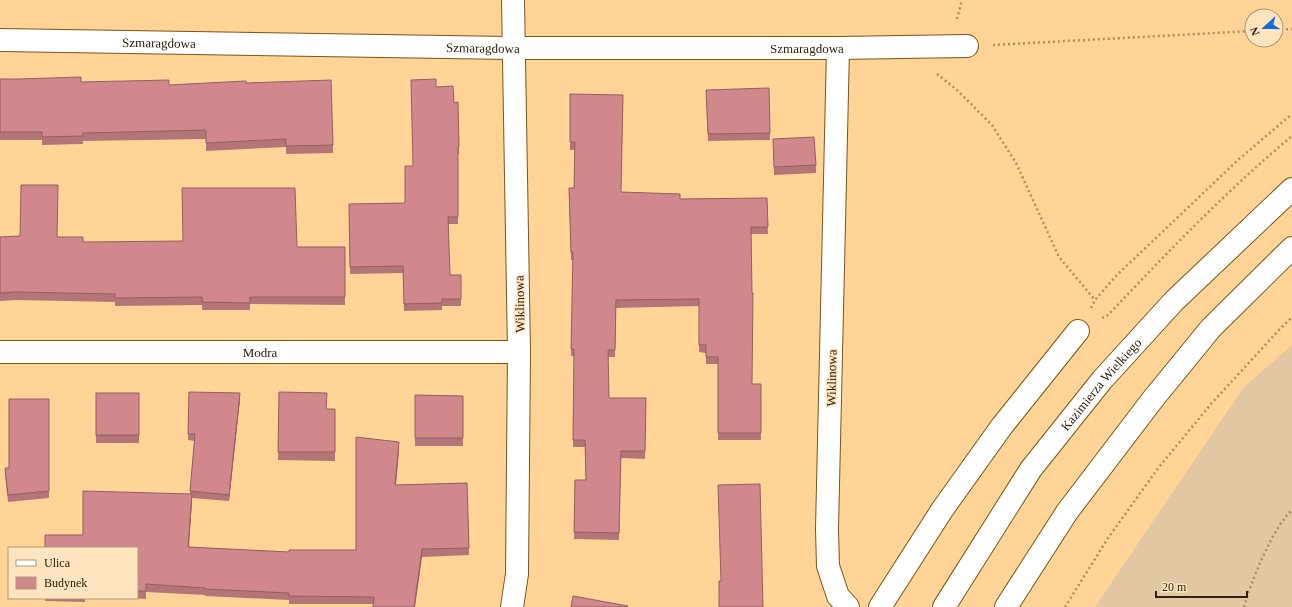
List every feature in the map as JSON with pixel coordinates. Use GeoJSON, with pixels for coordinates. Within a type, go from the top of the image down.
{"type":"FeatureCollection","features":[{"type":"Feature","properties":{"kind":"street","name":"Wiklinowa"},"geometry":{"type":"LineString","coordinates":[[512,607],[517,574],[519,352],[513,0]]}},
{"type":"Feature","properties":{"kind":"street","name":"Szmaragdowa"},"geometry":{"type":"LineString","coordinates":[[0,40],[514,48],[838,48],[967,46]]}},
{"type":"Feature","properties":{"kind":"street","name":"Wiklinowa"},"geometry":{"type":"LineString","coordinates":[[838,48],[827,529],[828,566],[838,596],[848,607]]}},
{"type":"Feature","properties":{"kind":"street","name":"Kazimierza Wielkiego"},"geometry":{"type":"LineString","coordinates":[[944,607],[1031,468],[1102,380],[1174,301],[1292,189]]}},
{"type":"Feature","properties":{"kind":"street"},"geometry":{"type":"LineString","coordinates":[[1006,607],[1067,512],[1153,399],[1211,328],[1292,248]]}},
{"type":"Feature","properties":{"kind":"street"},"geometry":{"type":"LineString","coordinates":[[880,607],[942,510],[993,439],[1078,331]]}},
{"type":"Feature","properties":{"kind":"street","name":"Modra"},"geometry":{"type":"LineString","coordinates":[[0,352],[519,352]]}},
{"type":"Feature","properties":{"kind":"path"},"geometry":{"type":"LineString","coordinates":[[967,46],[1244,31]]}},
{"type":"Feature","properties":{"kind":"path"},"geometry":{"type":"LineString","coordinates":[[934,71],[956,89],[992,125],[1016,163],[1059,257],[1095,300]]}},
{"type":"Feature","properties":{"kind":"path"},"geometry":{"type":"LineString","coordinates":[[1078,331],[1095,300],[1117,275],[1239,159],[1292,114]]}},
{"type":"Feature","properties":{"kind":"path"},"geometry":{"type":"LineString","coordinates":[[1078,331],[1108,315],[1189,230],[1256,166],[1292,136]]}},
{"type":"Feature","properties":{"kind":"path"},"geometry":{"type":"LineString","coordinates":[[1065,607],[1108,538],[1159,467],[1211,404],[1292,317]]}},
{"type":"Feature","properties":{"kind":"path"},"geometry":{"type":"LineString","coordinates":[[1244,607],[1248,594],[1276,529],[1292,510]]}},
{"type":"Feature","properties":{"kind":"shaded area"},"geometry":{"type":"Polygon","coordinates":[[[1292,345],[1292,607],[1095,607],[1244,387],[1292,345]]]}},
{"type":"Feature","properties":{"kind":"building"},"geometry":{"type":"Polygon","coordinates":[[[81,77],[81,82],[169,80],[169,85],[246,81],[246,83],[331,80],[333,145],[286,146],[286,139],[206,143],[206,130],[83,133],[83,136],[42,137],[42,132],[0,132],[0,79],[81,77]]]}},
{"type":"Feature","properties":{"kind":"building"},"geometry":{"type":"Polygon","coordinates":[[[436,79],[436,87],[453,86],[454,103],[458,102],[458,217],[448,217],[450,275],[461,275],[461,299],[442,299],[442,303],[404,304],[403,266],[350,267],[349,204],[405,203],[405,166],[413,166],[411,80],[436,79]]]}},
{"type":"Feature","properties":{"kind":"building"},"geometry":{"type":"Polygon","coordinates":[[[769,88],[770,133],[708,134],[706,90],[769,88]]]}},
{"type":"Feature","properties":{"kind":"building"},"geometry":{"type":"Polygon","coordinates":[[[570,94],[623,95],[621,192],[680,194],[680,199],[767,198],[768,227],[751,227],[753,293],[752,384],[761,384],[761,433],[718,433],[718,357],[706,357],[706,345],[699,345],[699,299],[616,300],[615,350],[608,350],[609,398],[646,398],[645,451],[621,451],[619,533],[574,532],[575,480],[586,480],[585,440],[573,440],[574,349],[571,349],[573,252],[571,252],[569,188],[574,188],[575,142],[570,142],[570,94]]]}},
{"type":"Feature","properties":{"kind":"building"},"geometry":{"type":"Polygon","coordinates":[[[814,137],[816,165],[774,167],[773,139],[814,137]]]}},
{"type":"Feature","properties":{"kind":"building"},"geometry":{"type":"Polygon","coordinates":[[[21,185],[58,185],[57,237],[83,237],[83,242],[183,241],[182,188],[295,188],[297,247],[345,247],[345,297],[250,297],[250,303],[202,302],[202,297],[115,298],[115,294],[0,293],[0,237],[20,236],[21,185]]]}},
{"type":"Feature","properties":{"kind":"building"},"geometry":{"type":"Polygon","coordinates":[[[189,392],[240,393],[229,495],[190,491],[195,434],[188,434],[189,392]]]}},
{"type":"Feature","properties":{"kind":"building"},"geometry":{"type":"Polygon","coordinates":[[[279,392],[327,393],[326,409],[335,409],[335,452],[278,452],[279,392]]]}},
{"type":"Feature","properties":{"kind":"building"},"geometry":{"type":"Polygon","coordinates":[[[96,393],[139,393],[139,435],[96,435],[96,393]]]}},
{"type":"Feature","properties":{"kind":"building"},"geometry":{"type":"Polygon","coordinates":[[[415,395],[463,396],[463,438],[415,438],[415,395]]]}},
{"type":"Feature","properties":{"kind":"building"},"geometry":{"type":"Polygon","coordinates":[[[9,399],[49,399],[49,491],[8,495],[5,468],[9,468],[9,399]]]}},
{"type":"Feature","properties":{"kind":"building"},"geometry":{"type":"Polygon","coordinates":[[[356,437],[399,442],[395,485],[467,483],[469,548],[422,549],[414,607],[373,607],[374,597],[289,596],[289,593],[205,589],[146,584],[146,591],[138,591],[138,547],[45,547],[45,535],[83,535],[83,491],[192,494],[188,547],[289,552],[289,550],[356,550],[356,437]]]}},
{"type":"Feature","properties":{"kind":"building"},"geometry":{"type":"Polygon","coordinates":[[[760,484],[763,607],[719,607],[719,581],[721,581],[718,485],[760,484]]]}},
{"type":"Feature","properties":{"kind":"building"},"geometry":{"type":"Polygon","coordinates":[[[573,596],[628,606],[571,607],[573,596]]]}}]}
